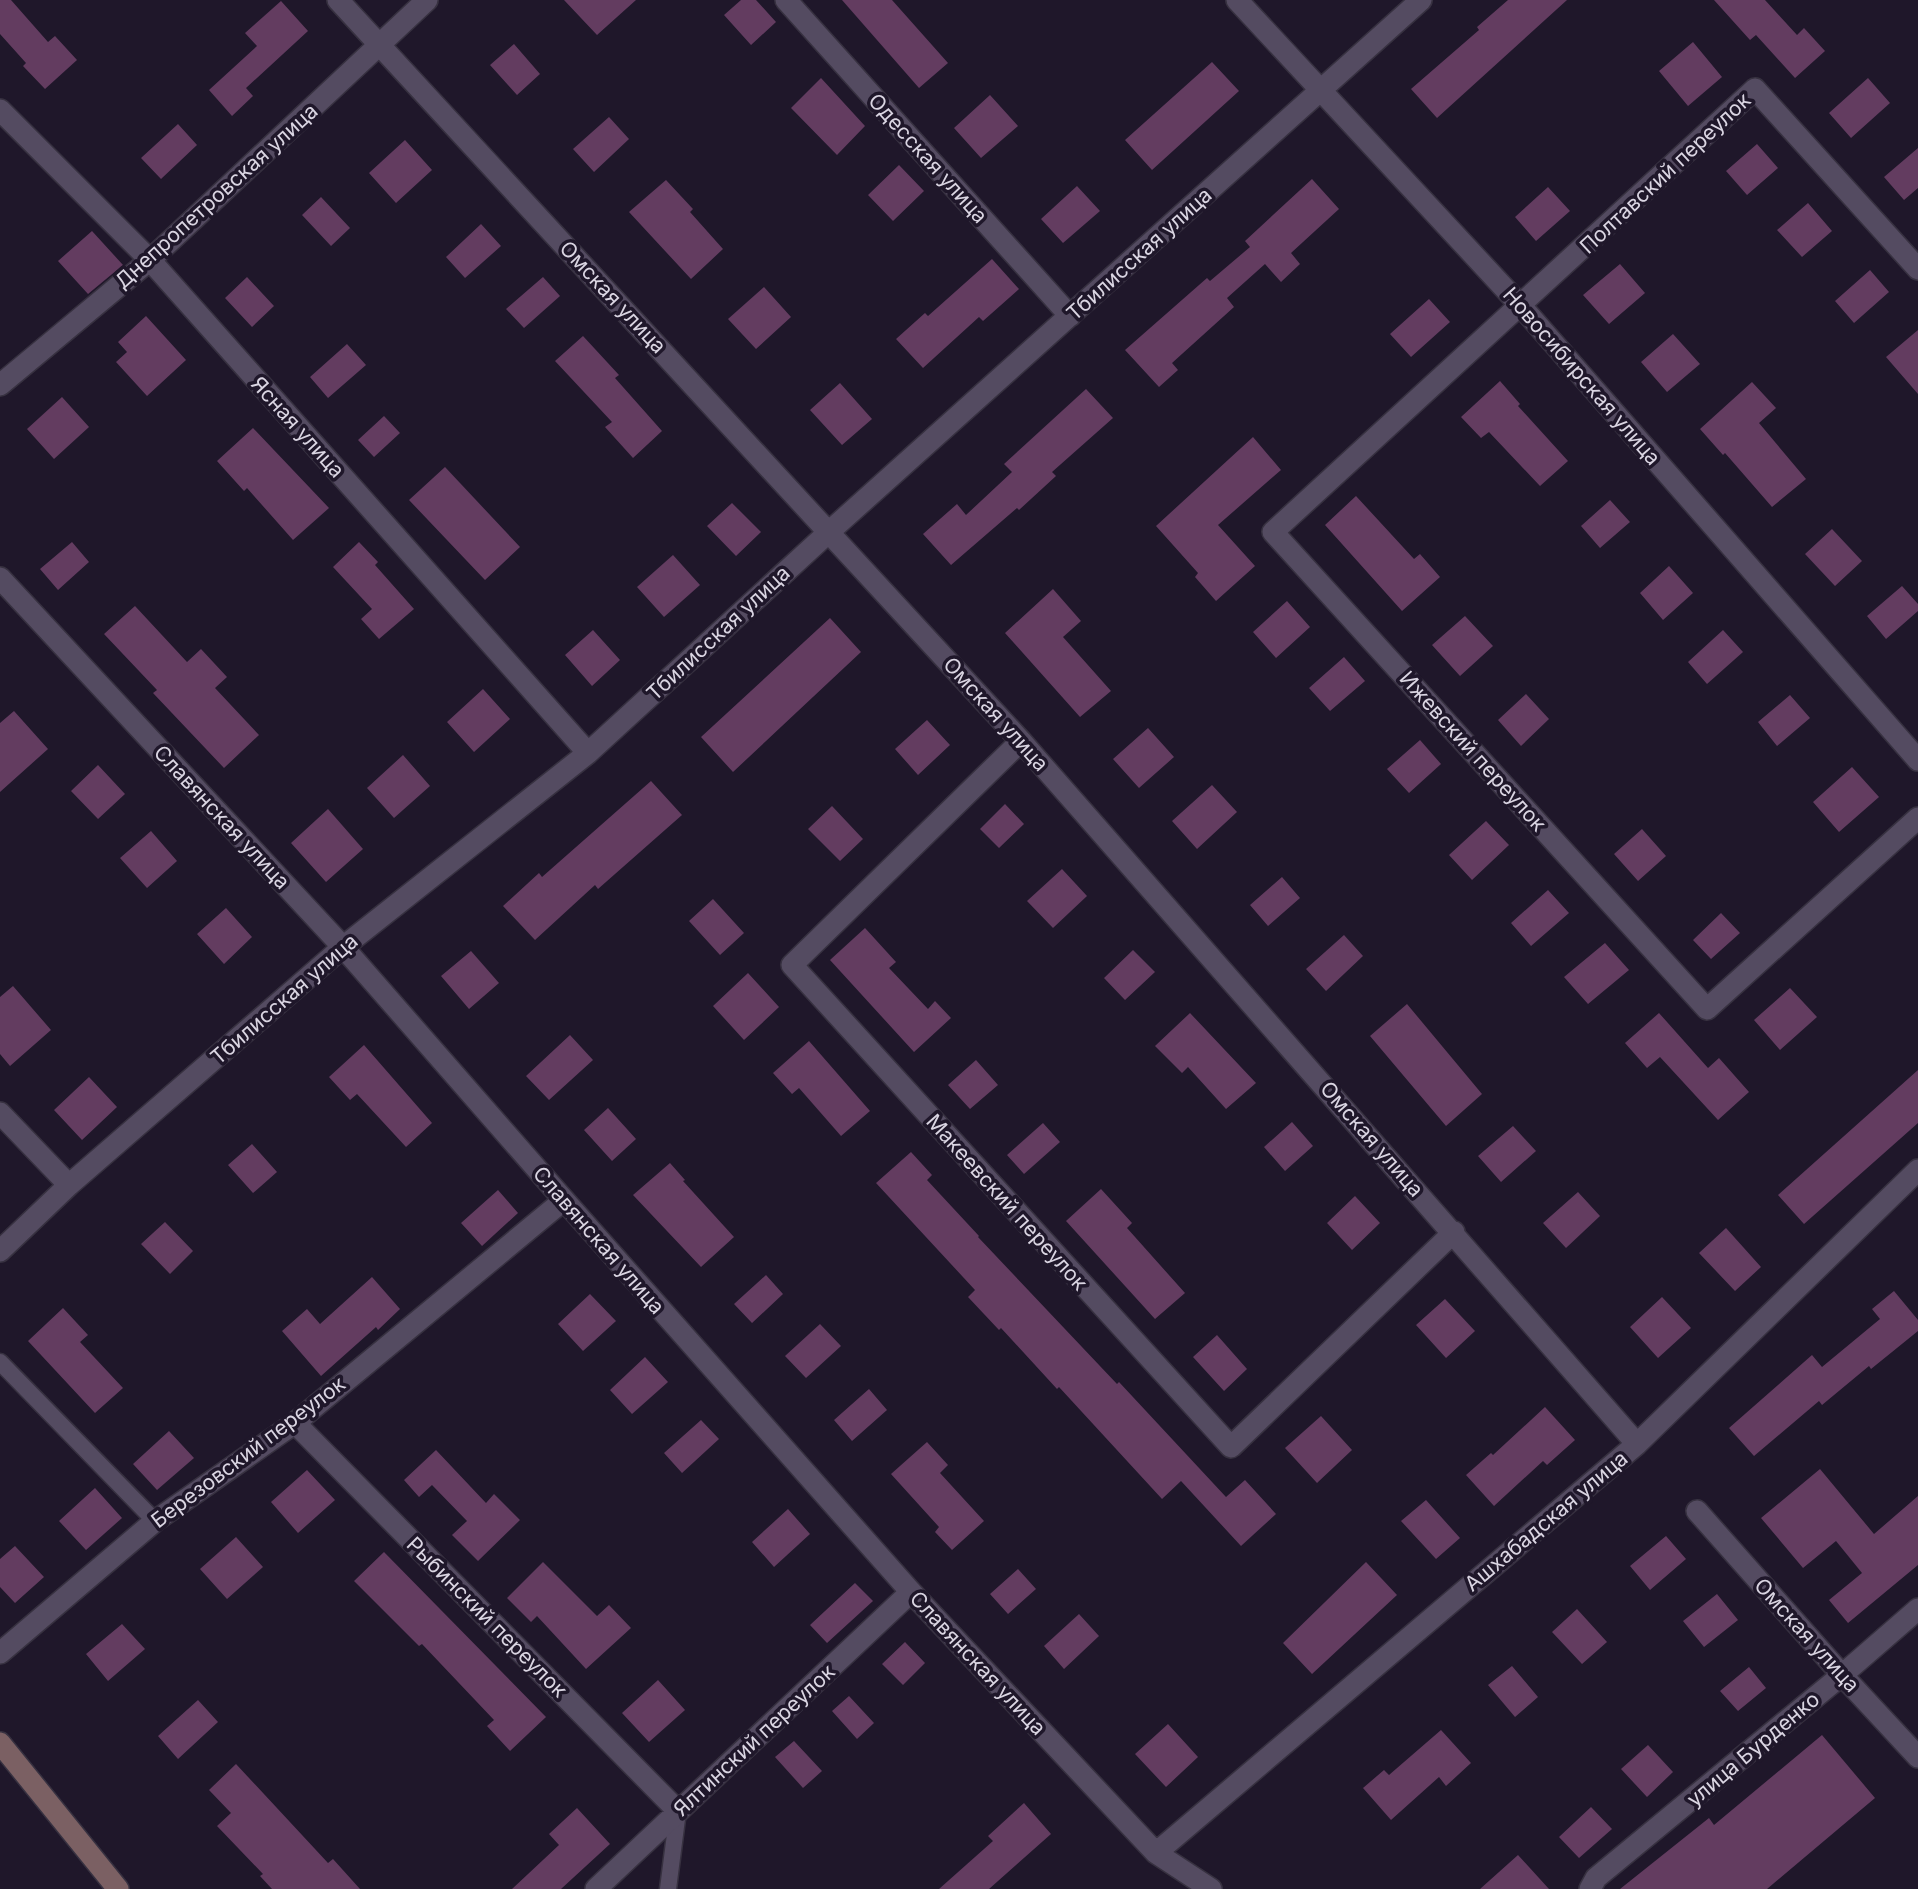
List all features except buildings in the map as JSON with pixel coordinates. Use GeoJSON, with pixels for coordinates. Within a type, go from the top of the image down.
{"type":"FeatureCollection","features":[{"type":"Feature","properties":{"kind":"main road"},"geometry":{"type":"LineString","coordinates":[[0,1743],[118,1889]]}},
{"type":"Feature","properties":{"kind":"street","name":"Омская улица"},"geometry":{"type":"LineString","coordinates":[[338,0],[1021,741],[1637,1444]]}},
{"type":"Feature","properties":{"kind":"street","name":"Днепропетровская улица"},"geometry":{"type":"LineString","coordinates":[[0,385],[150,260],[427,0]]}},
{"type":"Feature","properties":{"kind":"street","name":"Одесская улица"},"geometry":{"type":"LineString","coordinates":[[786,0],[1070,316]]}},
{"type":"Feature","properties":{"kind":"street","name":"Новосибирская улица"},"geometry":{"type":"LineString","coordinates":[[1237,0],[1521,306],[1918,760]]}},
{"type":"Feature","properties":{"kind":"street","name":"Тбилисская улица"},"geometry":{"type":"LineString","coordinates":[[0,1251],[69,1185],[343,947],[588,752],[1421,0]]}},
{"type":"Feature","properties":{"kind":"street","name":"Полтавский переулок"},"geometry":{"type":"LineString","coordinates":[[1521,306],[1755,89],[1918,269]]}},
{"type":"Feature","properties":{"kind":"street","name":"Ясная улица"},"geometry":{"type":"LineString","coordinates":[[0,110],[150,260],[588,752]]}},
{"type":"Feature","properties":{"kind":"street","name":"Ижевский переулок"},"geometry":{"type":"LineString","coordinates":[[1521,306],[1273,532],[1707,1009],[1918,818]]}},
{"type":"Feature","properties":{"kind":"street","name":"Славянская улица"},"geometry":{"type":"LineString","coordinates":[[0,578],[343,947],[911,1592],[1156,1853],[1211,1889]]}},
{"type":"Feature","properties":{"kind":"street","name":"Макеевский переулок"},"geometry":{"type":"LineString","coordinates":[[1021,741],[792,965],[1231,1447],[1454,1232]]}},
{"type":"Feature","properties":{"kind":"street"},"geometry":{"type":"LineString","coordinates":[[0,1113],[69,1185]]}},
{"type":"Feature","properties":{"kind":"street","name":"Ашхабадская улица"},"geometry":{"type":"LineString","coordinates":[[1156,1853],[1637,1444],[1918,1170]]}},
{"type":"Feature","properties":{"kind":"street","name":"Березовский переулок"},"geometry":{"type":"LineString","coordinates":[[0,1654],[155,1521],[295,1423],[564,1200]]}},
{"type":"Feature","properties":{"kind":"street","name":"Рыбинский переулок"},"geometry":{"type":"LineString","coordinates":[[295,1423],[678,1811]]}},
{"type":"Feature","properties":{"kind":"street","name":"Омская улица"},"geometry":{"type":"LineString","coordinates":[[1697,1511],[1918,1757]]}},
{"type":"Feature","properties":{"kind":"street","name":"Ялтинский переулок"},"geometry":{"type":"LineString","coordinates":[[596,1889],[911,1592]]}},
{"type":"Feature","properties":{"kind":"street","name":"улица Бурденко"},"geometry":{"type":"LineString","coordinates":[[1590,1889],[1596,1878],[1918,1609]]}},
{"type":"Feature","properties":{"kind":"lane"},"geometry":{"type":"LineString","coordinates":[[0,1362],[155,1521]]}},
{"type":"Feature","properties":{"kind":"lane"},"geometry":{"type":"LineString","coordinates":[[668,1889],[678,1811]]}}]}
